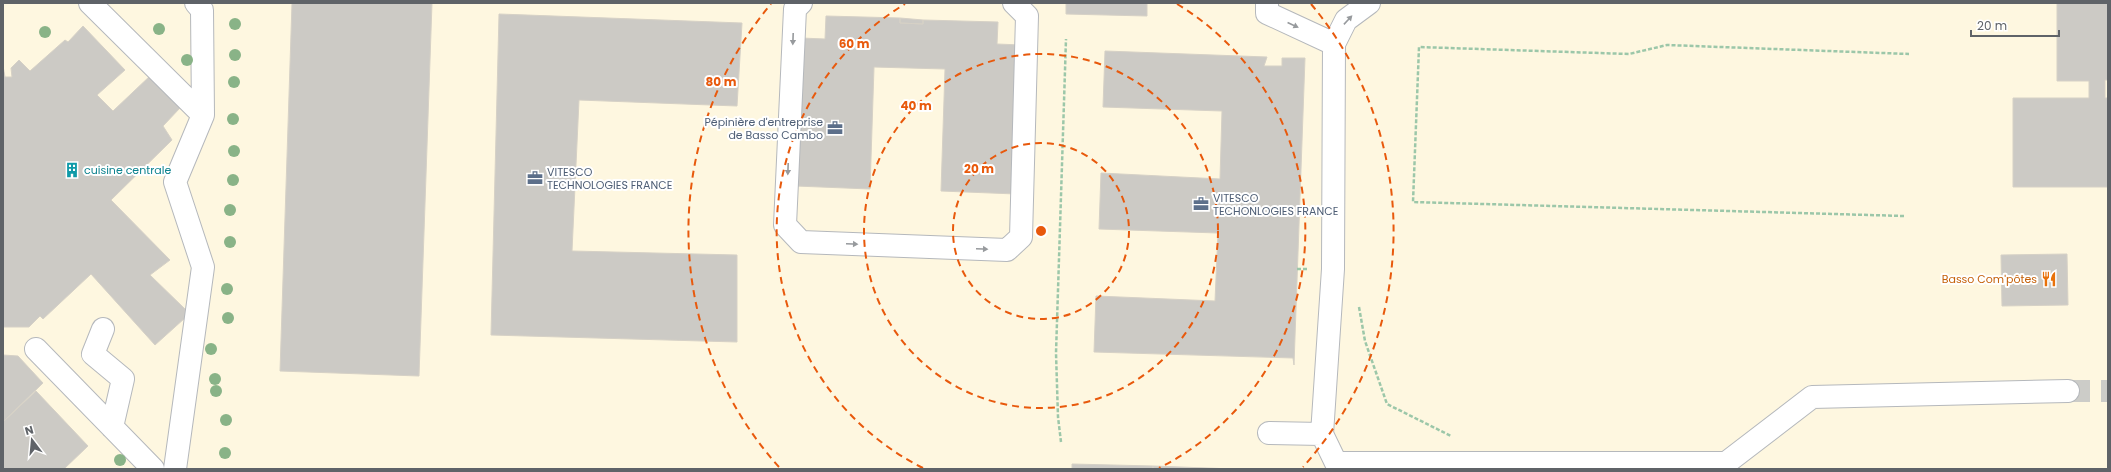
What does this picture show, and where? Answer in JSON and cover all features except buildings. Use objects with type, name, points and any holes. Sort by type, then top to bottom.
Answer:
[{"type":"lane","points":[[90,3],[204,115]]},
{"type":"lane","points":[[175,469],[204,267],[175,182],[204,115],[202,10],[196,3]]},
{"type":"lane","points":[[801,3],[795,9],[785,225],[801,242],[1007,250],[1021,237],[1027,16],[1014,3]]},
{"type":"lane","points":[[1267,3],[1267,13],[1334,44]]},
{"type":"lane","points":[[1373,7],[1346,20],[1334,44],[1333,269],[1322,434],[1336,463],[1402,466],[1454,464],[1726,463],[1812,397],[2068,391]]},
{"type":"lane","points":[[103,329],[93,354],[123,379],[112,427]]},
{"type":"lane","points":[[36,349],[153,469]]},
{"type":"lane","points":[[1269,433],[1322,434]]},
{"type":"path","points":[[1061,442],[1058,417],[1056,353],[1066,39]]},
{"type":"path","points":[[1904,216],[1413,202],[1419,47],[1629,54],[1667,46],[1909,54]]},
{"type":"path","points":[[1298,269],[1333,269]]},
{"type":"path","points":[[1358,305],[1365,341],[1386,404],[1464,442],[1454,464]]},
{"type":"shaded area","points":[[3,3],[2108,3],[2108,469],[3,469]]},
{"type":"tunnel","points":[[2068,391],[2108,391]]},
{"type":"place","name":"Pépinière d'entreprise de Basso Cambo","points":[[835,128]]},
{"type":"place","name":"cuisine centrale","points":[[72,170]]},
{"type":"place","name":"VITESCO TECHNOLOGIES FRANCE","points":[[535,178]]},
{"type":"place","name":"VITESCO TECHONLOGIES FRANCE","points":[[1201,204]]},
{"type":"place","name":"Basso Com'pôtes","points":[[2049,279]]}]
